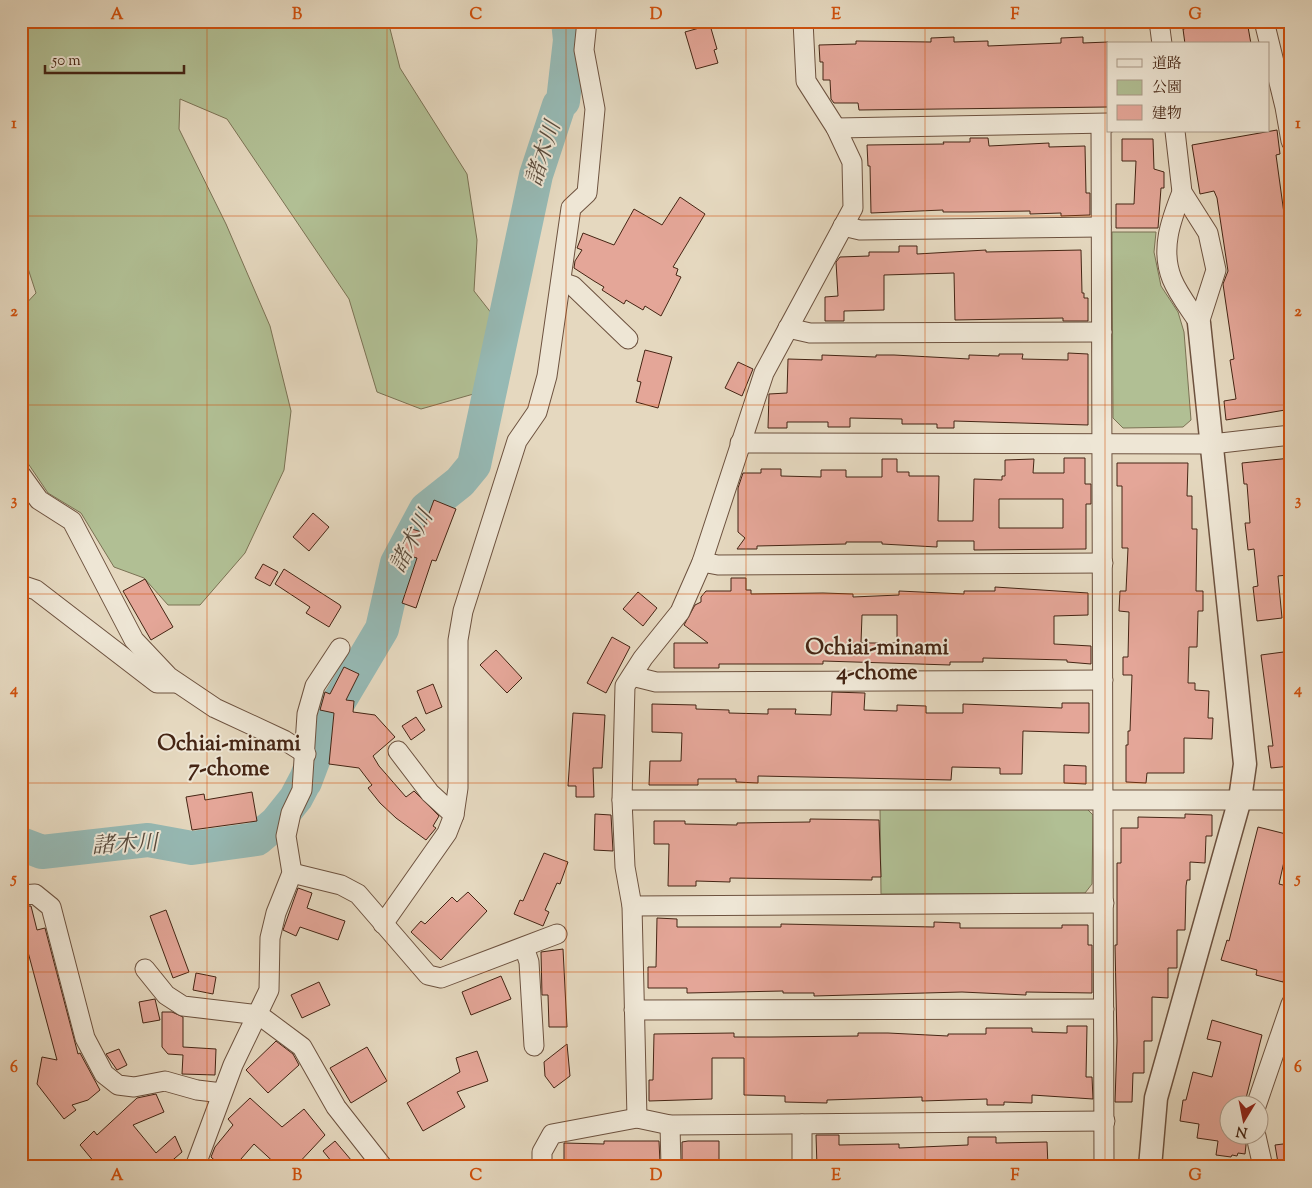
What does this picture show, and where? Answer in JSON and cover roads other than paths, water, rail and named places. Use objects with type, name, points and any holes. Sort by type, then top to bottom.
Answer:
[{"type":"street","points":[[383,924],[447,833],[454,815],[458,788],[458,640],[463,611],[517,441],[537,412],[547,376],[571,208],[587,193],[595,108],[584,50],[587,21]]},
{"type":"street","points":[[637,1118],[632,906],[625,867],[622,800],[624,686],[680,612],[702,562],[764,373],[853,208],[852,162],[836,128],[806,81],[803,21]]},
{"type":"street","points":[[1159,21],[1162,42]]},
{"type":"street","points":[[1264,21],[1268,42]]},
{"type":"street","points":[[1270,50],[1291,141]]},
{"type":"street","points":[[836,128],[1104,124],[1101,227],[1104,1167]]},
{"type":"street","points":[[1175,132],[1182,192],[1168,231],[1167,255],[1172,279],[1199,322]]},
{"type":"street","points":[[1150,1167],[1156,1098],[1240,799],[1245,764],[1199,322],[1216,270],[1208,232],[1182,192]]},
{"type":"street","points":[[843,226],[860,230],[1101,227]]},
{"type":"street","points":[[560,282],[573,286],[628,338]]},
{"type":"street","points":[[788,328],[810,333],[1102,332]]},
{"type":"street","points":[[740,443],[1212,444],[1291,435]]},
{"type":"street","points":[[21,476],[39,500],[72,520],[134,640],[177,682],[215,708],[284,740],[306,754]]},
{"type":"street","points":[[702,562],[718,565],[1103,563]]},
{"type":"street","points":[[21,585],[36,590],[157,683],[177,682]]},
{"type":"street","points":[[195,1167],[233,1065],[259,1015],[269,990],[270,938],[276,913],[292,873],[286,836],[291,813],[302,790],[306,754],[307,714],[316,686],[340,648]]},
{"type":"street","points":[[632,676],[656,682],[1103,680]]},
{"type":"street","points":[[398,750],[430,793],[454,815]]},
{"type":"street","points":[[622,800],[1291,800]]},
{"type":"street","points":[[292,873],[340,884],[358,894],[423,971],[428,975],[441,978],[557,934]]},
{"type":"street","points":[[21,895],[35,894],[51,907],[85,1038],[104,1074],[118,1085],[134,1087],[165,1082],[197,1090],[222,1093]]},
{"type":"street","points":[[632,906],[1104,904]]},
{"type":"street","points":[[524,947],[529,962],[534,1046]]},
{"type":"street","points":[[145,969],[166,995],[183,1006],[259,1015],[302,1047],[336,1107],[383,1167]]},
{"type":"street","points":[[634,1010],[1104,1009]]},
{"type":"street","points":[[1260,1096],[1289,1014]]},
{"type":"street","points":[[542,1167],[542,1152],[552,1134],[637,1118],[670,1125],[1105,1121]]},
{"type":"street","points":[[802,1124],[802,1167]]},
{"type":"street","points":[[670,1125],[671,1167]]},
{"type":"street","points":[[1258,1146],[1263,1167]]},
{"type":"waterway","name":"諸木川","points":[[21,844],[42,852],[148,840],[192,848],[257,839],[276,823],[296,798],[306,779],[305,782],[329,718],[382,629],[397,563],[426,509],[460,482],[474,465],[536,175],[559,105],[563,101],[570,40],[568,21]]},
{"type":"district","name":"Ochiai-minami 4-chome","points":[[877,662]]},
{"type":"district","name":"Ochiai-minami 7-chome","points":[[229,758]]}]
